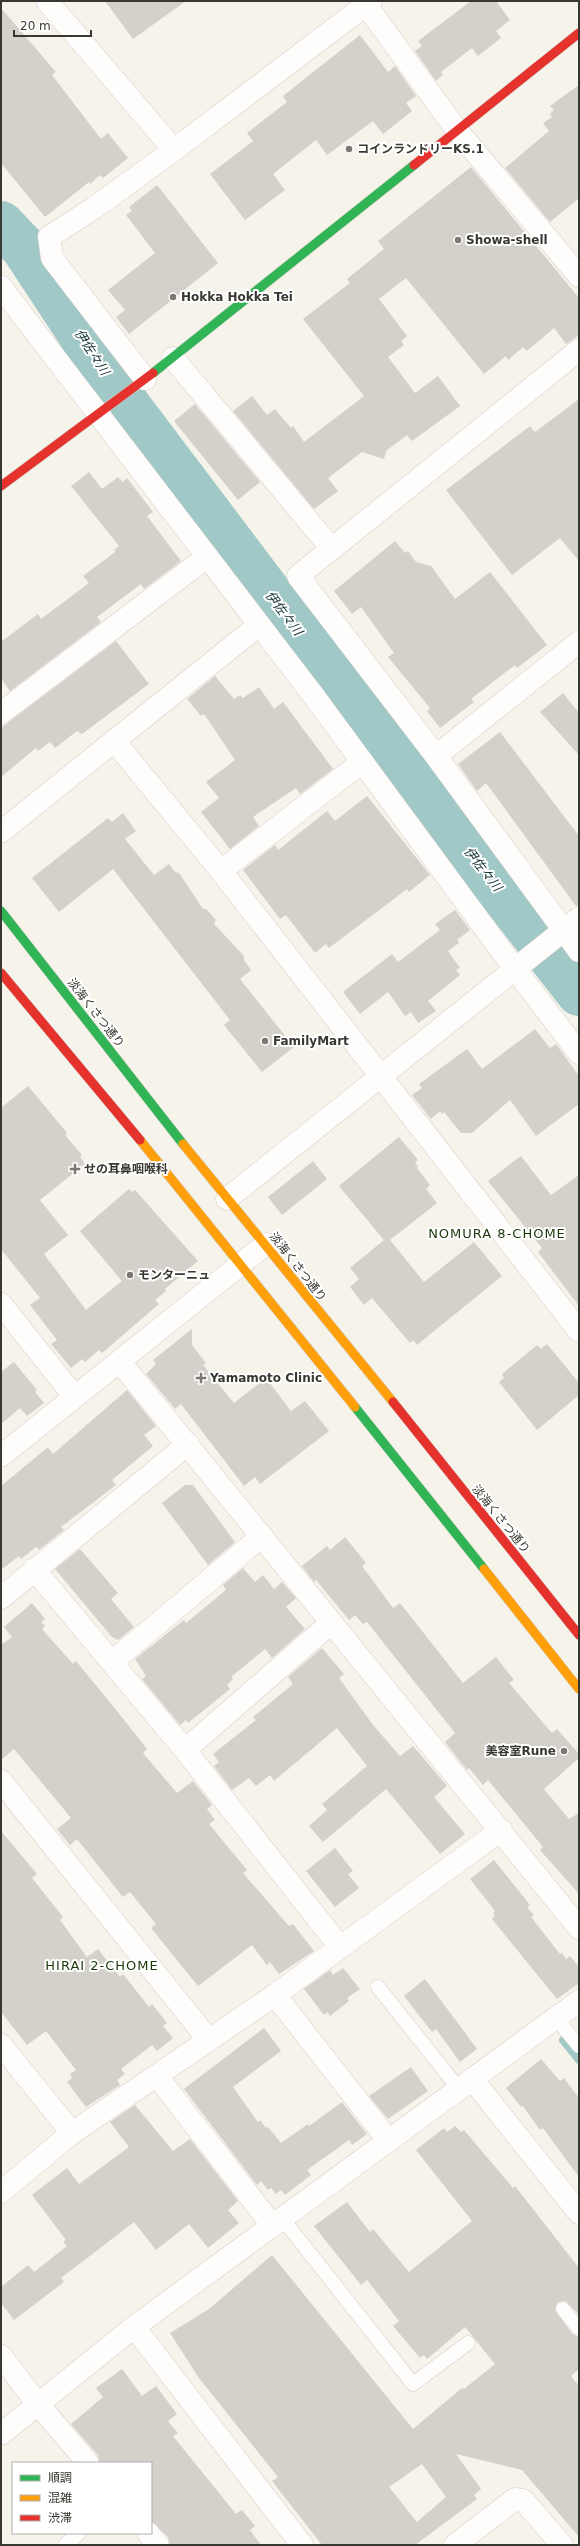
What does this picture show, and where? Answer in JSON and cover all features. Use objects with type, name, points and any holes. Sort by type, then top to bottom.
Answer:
[{"type":"street","points":[[47,1],[174,150]]},
{"type":"street","points":[[145,379],[52,258],[49,237],[94,208],[174,150],[369,3],[456,129],[579,276]]},
{"type":"street","points":[[1,486],[173,358],[456,129],[579,33]]},
{"type":"street","points":[[1,287],[259,624],[579,1053]]},
{"type":"street","points":[[579,350],[298,576],[436,756],[571,924],[579,951]]},
{"type":"street","points":[[173,358],[331,548]]},
{"type":"street","points":[[1,713],[208,557]]},
{"type":"street","points":[[1,832],[259,624]]},
{"type":"street","points":[[436,756],[579,642]]},
{"type":"street","points":[[114,740],[221,871],[579,1331]]},
{"type":"street","points":[[221,871],[362,762]]},
{"type":"street","name":"淡海くさつ通り","points":[[1,911],[227,1199],[266,1244],[579,1635]]},
{"type":"street","points":[[227,1199],[571,924]]},
{"type":"street","points":[[1,973],[241,1264],[579,1689]]},
{"type":"street","points":[[1,1456],[74,1396],[120,1362],[266,1244]]},
{"type":"street","points":[[1,1304],[74,1396]]},
{"type":"street","points":[[120,1362],[579,1928]]},
{"type":"street","points":[[1,1598],[34,1569],[188,1444]]},
{"type":"street","points":[[112,1662],[262,1536]]},
{"type":"street","points":[[34,1569],[185,1750],[340,1947]]},
{"type":"street","points":[[185,1750],[331,1623]]},
{"type":"street","points":[[1,1781],[208,2039]]},
{"type":"street","points":[[1,2192],[72,2132],[275,1995],[501,1830]]},
{"type":"street","points":[[275,1995],[389,2141]]},
{"type":"street","points":[[1,2434],[134,2327],[579,2001]]},
{"type":"street","points":[[1,2045],[72,2132]]},
{"type":"street","points":[[157,2076],[277,2222]]},
{"type":"street","points":[[465,2084],[579,2213]]},
{"type":"street","points":[[134,2327],[302,2545]]},
{"type":"street","points":[[1,2356],[38,2404],[87,2462]]},
{"type":"street","points":[[455,2545],[515,2499],[523,2500],[562,2545]]},
{"type":"street","points":[[149,2534],[158,2545]]},
{"type":"lane","points":[[378,1987],[465,2084]]},
{"type":"lane","points":[[556,2018],[579,2046]]},
{"type":"lane","points":[[277,2222],[413,2384],[468,2343]]},
{"type":"lane","points":[[563,2309],[579,2329]]},
{"type":"lane","points":[[65,2545],[78,2534]]},
{"type":"building","points":[[105,1],[186,1],[133,39]]},
{"type":"building","points":[[471,1],[496,1],[510,20],[496,31],[501,38],[478,56],[472,48],[441,72],[443,75],[436,81],[415,51],[422,46],[418,41]]},
{"type":"building","points":[[1,8],[56,72],[52,75],[101,139],[108,133],[128,158],[103,178],[100,175],[90,184],[89,182],[45,217],[1,163]]},
{"type":"building","points":[[360,35],[388,72],[395,66],[416,96],[406,103],[412,111],[383,134],[373,121],[327,155],[316,140],[273,174],[285,190],[245,220],[210,174],[253,141],[247,133],[287,102],[283,96]]},
{"type":"building","points":[[579,85],[579,198],[550,222],[505,168],[549,131],[543,123],[552,117],[550,114],[554,110],[550,106]]},
{"type":"building","points":[[471,167],[579,298],[579,335],[566,344],[554,328],[527,351],[523,347],[508,360],[506,356],[484,374],[406,278],[379,299],[407,336],[401,341],[404,345],[388,357],[415,393],[438,376],[460,406],[412,441],[407,435],[386,451],[384,459],[362,452],[328,478],[338,491],[314,509],[233,411],[252,396],[267,415],[275,409],[291,428],[293,426],[304,442],[364,396],[303,319],[350,283],[347,279],[384,249],[378,241]]},
{"type":"building","points":[[157,185],[218,263],[129,334],[116,317],[125,310],[108,290],[155,253],[126,215],[132,211],[129,207]]},
{"type":"building","points":[[579,399],[579,561],[560,538],[512,575],[446,490],[530,426],[535,432]]},
{"type":"building","points":[[195,404],[260,482],[238,500],[174,421]]},
{"type":"building","points":[[89,472],[102,489],[118,477],[123,482],[127,478],[153,512],[147,516],[181,561],[144,589],[141,584],[97,617],[101,622],[10,691],[1,678],[1,642],[38,614],[41,619],[89,583],[83,576],[115,552],[114,550],[119,546],[71,486]]},
{"type":"building","points":[[395,541],[405,553],[408,551],[416,562],[431,566],[455,599],[490,572],[547,645],[517,668],[515,665],[471,699],[474,702],[440,728],[427,711],[430,708],[388,657],[394,653],[361,607],[352,614],[334,591]]},
{"type":"building","points":[[116,641],[149,684],[82,734],[77,731],[55,748],[50,742],[38,751],[36,748],[1,777],[1,728]]},
{"type":"building","points":[[215,676],[234,699],[240,695],[243,698],[259,687],[274,709],[283,702],[333,769],[300,794],[296,788],[253,817],[259,826],[230,849],[201,812],[219,798],[206,782],[235,760],[204,714],[201,716],[187,699]]},
{"type":"building","points":[[563,693],[579,713],[579,755],[540,712]]},
{"type":"building","points":[[500,732],[579,836],[579,906],[576,906],[486,783],[477,791],[458,764]]},
{"type":"building","points":[[367,796],[430,875],[409,892],[407,889],[329,948],[326,944],[315,953],[286,915],[280,919],[243,870],[275,845],[278,850],[327,811],[335,821]]},
{"type":"building","points":[[123,813],[136,831],[125,839],[154,875],[169,864],[175,872],[179,873],[203,909],[206,909],[216,920],[214,924],[244,956],[244,960],[251,970],[240,979],[294,1047],[262,1072],[224,1025],[230,1020],[113,869],[59,912],[32,878],[108,818],[112,822]]},
{"type":"building","points":[[455,910],[470,930],[457,940],[459,943],[448,951],[460,968],[456,970],[460,975],[428,1001],[436,1011],[418,1023],[411,1012],[405,1016],[388,992],[360,1014],[343,992],[392,954],[398,962],[440,930],[435,924]]},
{"type":"building","points":[[535,1029],[550,1048],[556,1044],[579,1076],[579,1104],[536,1136],[510,1100],[472,1133],[461,1133],[444,1112],[442,1114],[440,1111],[431,1119],[412,1095],[422,1088],[419,1084],[467,1049],[482,1069]]},
{"type":"building","points":[[28,1086],[67,1133],[65,1135],[82,1155],[80,1157],[85,1164],[40,1200],[68,1235],[44,1254],[86,1310],[122,1281],[80,1231],[129,1189],[132,1192],[135,1190],[198,1261],[165,1289],[166,1291],[155,1300],[159,1304],[102,1353],[99,1350],[85,1362],[82,1359],[71,1368],[51,1344],[57,1340],[30,1305],[40,1298],[1,1249],[1,1108]]},
{"type":"building","points":[[399,1137],[418,1160],[415,1162],[418,1167],[417,1168],[430,1185],[426,1189],[437,1203],[390,1240],[424,1282],[474,1242],[502,1276],[417,1345],[413,1340],[410,1343],[372,1298],[364,1305],[350,1287],[359,1279],[350,1268],[384,1240],[339,1186]]},
{"type":"building","points":[[521,1156],[551,1195],[579,1175],[579,1306],[538,1252],[542,1248],[488,1181]]},
{"type":"building","points":[[313,1161],[327,1179],[282,1215],[268,1197]]},
{"type":"building","points":[[192,1329],[192,1345],[206,1363],[203,1365],[234,1403],[266,1378],[291,1411],[305,1401],[329,1431],[260,1484],[255,1477],[244,1486],[181,1404],[175,1409],[146,1374],[156,1364],[153,1360]]},
{"type":"building","points":[[547,1344],[579,1383],[579,1395],[537,1430],[499,1382],[504,1378],[502,1374],[537,1345],[541,1349]]},
{"type":"building","points":[[14,1362],[37,1390],[35,1392],[44,1403],[27,1416],[20,1408],[1,1424],[1,1372]]},
{"type":"building","points":[[127,1390],[156,1426],[144,1435],[153,1446],[112,1480],[116,1485],[61,1527],[64,1530],[39,1550],[36,1547],[21,1559],[19,1556],[1,1570],[1,1486],[48,1447],[53,1454]]},
{"type":"building","points":[[185,1485],[193,1485],[235,1542],[208,1565],[162,1503]]},
{"type":"building","points":[[345,1537],[366,1563],[362,1566],[393,1608],[400,1603],[463,1683],[496,1657],[514,1680],[509,1683],[552,1733],[557,1729],[579,1754],[579,1758],[544,1789],[569,1819],[579,1813],[579,1894],[540,1850],[543,1847],[488,1780],[483,1785],[469,1768],[467,1770],[445,1742],[455,1733],[367,1622],[363,1624],[355,1615],[349,1620],[316,1580],[314,1582],[302,1566],[327,1546],[330,1550]]},
{"type":"building","points":[[80,1549],[118,1593],[111,1599],[134,1627],[118,1640],[112,1637],[55,1569]]},
{"type":"building","points":[[243,1568],[255,1582],[263,1575],[274,1589],[282,1582],[296,1598],[286,1607],[305,1629],[272,1658],[265,1649],[231,1677],[233,1679],[227,1685],[230,1689],[188,1723],[186,1720],[180,1725],[142,1679],[146,1676],[135,1659],[184,1620],[186,1623],[226,1590],[223,1585]]},
{"type":"building","points":[[32,1603],[45,1619],[41,1622],[45,1626],[42,1629],[73,1664],[76,1661],[147,1749],[143,1753],[177,1793],[193,1781],[212,1805],[207,1809],[215,1820],[209,1824],[247,1870],[243,1873],[289,1926],[293,1924],[314,1951],[279,1974],[270,1962],[267,1965],[252,1945],[198,1986],[151,1928],[156,1924],[130,1892],[123,1897],[77,1839],[70,1845],[57,1829],[71,1818],[14,1749],[1,1760],[1,1645],[12,1637],[4,1627]]},
{"type":"building","points":[[322,1648],[344,1674],[339,1678],[373,1725],[400,1756],[413,1746],[447,1786],[434,1797],[465,1834],[440,1854],[386,1789],[323,1842],[309,1826],[327,1810],[322,1804],[367,1766],[337,1728],[274,1781],[270,1775],[256,1786],[249,1778],[232,1790],[214,1766],[219,1762],[213,1754],[256,1720],[253,1717],[293,1684],[288,1677]]},
{"type":"building","points":[[1,1831],[37,1874],[32,1878],[63,1917],[60,1920],[87,1957],[98,1949],[120,1977],[123,1974],[149,2007],[152,2004],[167,2023],[163,2026],[173,2038],[157,2051],[152,2045],[121,2069],[125,2074],[117,2080],[120,2085],[86,2107],[67,2082],[72,2078],[70,2074],[76,2070],[46,2031],[27,2045],[1,2012]]},
{"type":"building","points":[[335,1848],[353,1871],[348,1874],[359,1888],[335,1907],[306,1871]]},
{"type":"building","points":[[494,1860],[530,1905],[527,1907],[534,1915],[531,1917],[560,1954],[562,1953],[566,1959],[570,1956],[579,1967],[579,1983],[557,1999],[492,1919],[495,1916],[493,1913],[495,1911],[470,1879]]},
{"type":"building","points":[[343,1968],[360,1989],[347,1998],[349,2001],[330,2016],[327,2012],[324,2015],[304,1989],[330,1970],[333,1975]]},
{"type":"building","points":[[425,1979],[477,2049],[460,2062],[436,2029],[432,2032],[404,1996]]},
{"type":"building","points":[[264,2028],[281,2051],[233,2087],[258,2122],[260,2120],[266,2128],[268,2127],[281,2143],[308,2124],[309,2126],[342,2102],[367,2134],[352,2145],[349,2140],[307,2170],[311,2175],[285,2195],[281,2190],[276,2194],[271,2188],[268,2190],[261,2181],[257,2185],[184,2089]]},
{"type":"building","points":[[541,2059],[560,2081],[564,2078],[579,2098],[579,2177],[543,2128],[540,2130],[523,2106],[521,2107],[506,2088]]},
{"type":"building","points":[[411,2067],[428,2091],[388,2119],[369,2096]]},
{"type":"building","points":[[135,2105],[173,2151],[190,2139],[238,2201],[228,2210],[239,2223],[208,2248],[189,2224],[156,2250],[134,2222],[61,2278],[64,2282],[14,2320],[1,2303],[1,2287],[28,2265],[34,2272],[67,2246],[63,2242],[66,2240],[32,2195],[67,2168],[79,2184],[129,2147],[110,2122]]},
{"type":"building","points":[[455,2126],[461,2132],[464,2130],[513,2188],[515,2186],[579,2268],[579,2315],[566,2301],[558,2302],[555,2310],[572,2334],[579,2337],[579,2369],[571,2376],[579,2386],[579,2537],[522,2470],[456,2454],[481,2489],[474,2495],[477,2499],[415,2545],[322,2545],[272,2481],[278,2477],[199,2378],[170,2333],[209,2309],[272,2255],[413,2429],[462,2388],[464,2389],[495,2364],[465,2327],[427,2359],[424,2355],[420,2358],[393,2326],[399,2321],[367,2280],[361,2285],[314,2226],[347,2202],[370,2232],[373,2229],[409,2272],[472,2221],[416,2150],[444,2128],[447,2132]],"holes":[[[422,2464],[446,2497],[417,2522],[389,2487]]]},
{"type":"building","points":[[122,2369],[142,2396],[156,2386],[177,2414],[168,2421],[178,2433],[173,2436],[236,2514],[242,2510],[255,2526],[250,2530],[261,2545],[170,2545],[168,2537],[152,2522],[152,2462],[100,2462],[98,2455],[71,2424],[103,2397],[96,2388]]},
{"type":"waterway","name":"伊佐々川","points":[[1,224],[24,248],[128,406],[282,610],[579,993]]},
{"type":"waterway","points":[[563,2040],[579,2060]]},
{"type":"traffic: fast","points":[[153,373],[414,165]]},
{"type":"traffic: fast","points":[[1,911],[183,1144]]},
{"type":"traffic: fast","points":[[355,1407],[484,1569]]},
{"type":"traffic: slow","points":[[140,1140],[355,1407]]},
{"type":"traffic: slow","points":[[183,1144],[393,1402]]},
{"type":"traffic: slow","points":[[484,1569],[579,1689]]},
{"type":"traffic: jam","points":[[414,165],[579,33]]},
{"type":"traffic: jam","points":[[1,486],[153,373]]},
{"type":"traffic: jam","points":[[1,973],[140,1140]]},
{"type":"traffic: jam","points":[[393,1402],[579,1635]]},
{"type":"place","name":"コインランドリーKS.1","points":[[349,149]]},
{"type":"place","name":"Showa-shell","points":[[458,240]]},
{"type":"place","name":"Hokka Hokka Tei","points":[[173,297]]},
{"type":"place","name":"FamilyMart","points":[[265,1041]]},
{"type":"place","name":"せの耳鼻咽喉科","points":[[75,1169]]},
{"type":"place","name":"モンターニュ","points":[[130,1275]]},
{"type":"place","name":"Yamamoto Clinic","points":[[201,1378]]},
{"type":"place","name":"美容室Rune","points":[[564,1751]]},
{"type":"district","name":"NOMURA 8-CHOME","points":[[497,1233]]},
{"type":"district","name":"HIRAI 2-CHOME","points":[[102,1965]]}]
